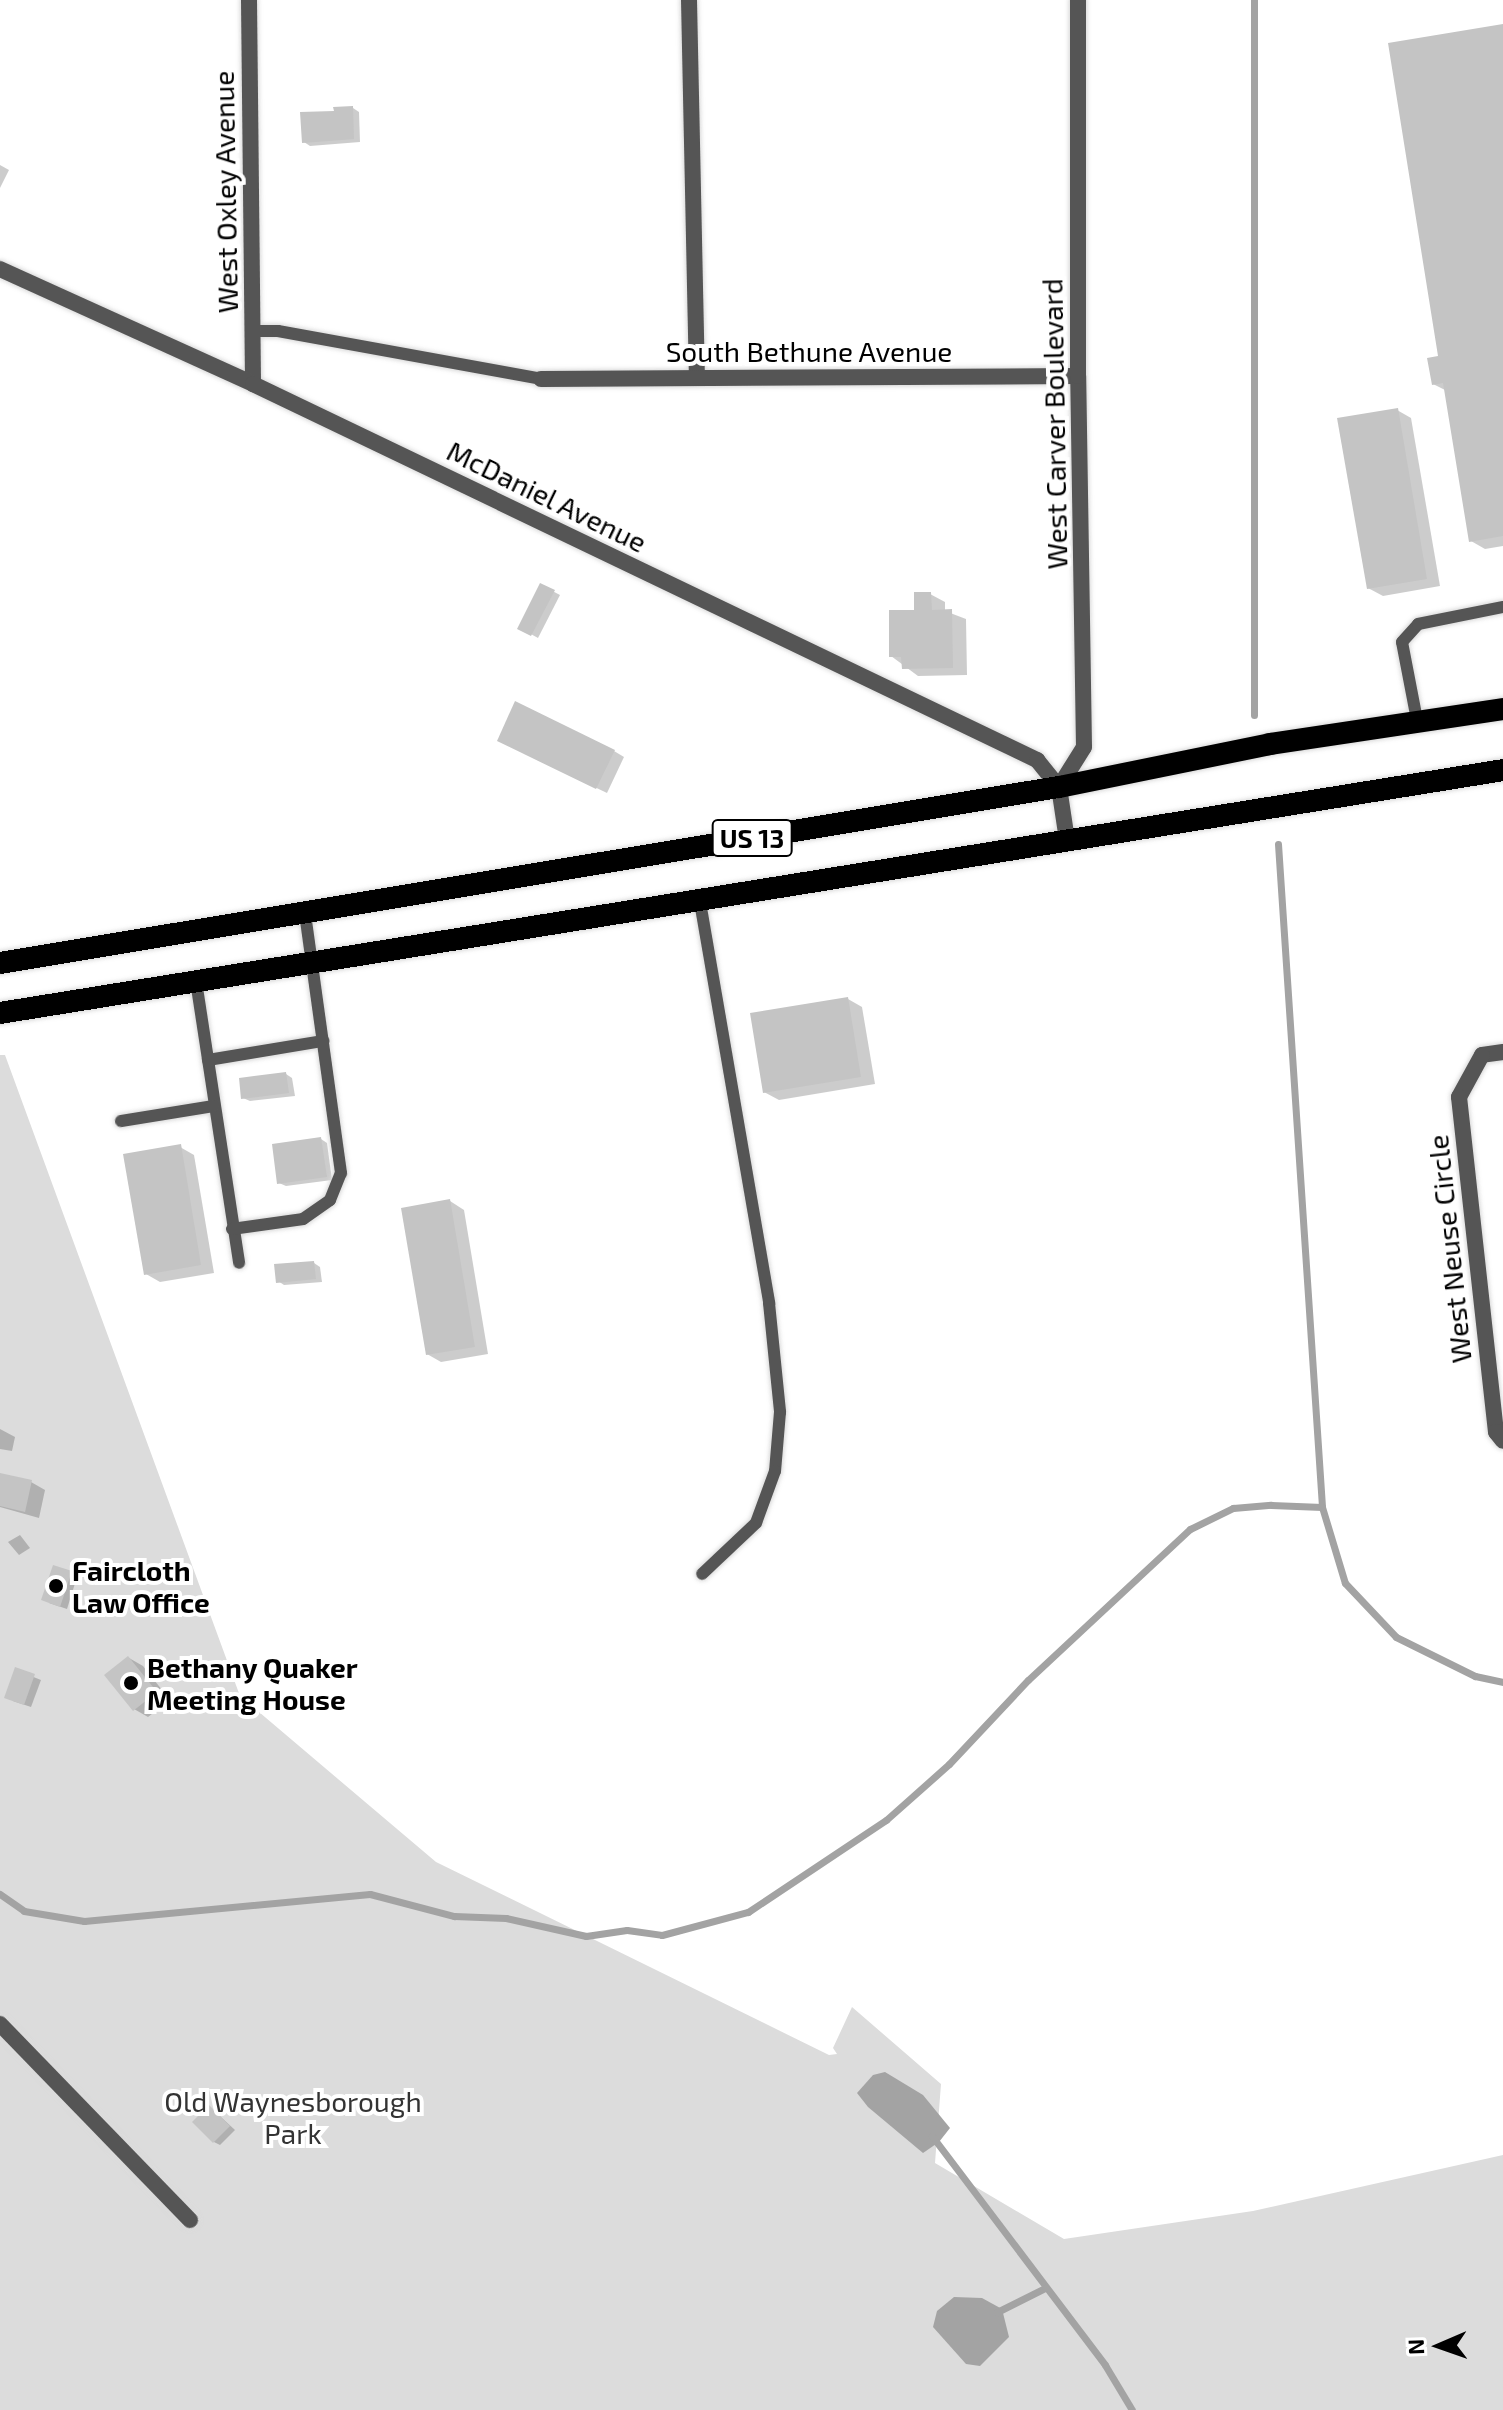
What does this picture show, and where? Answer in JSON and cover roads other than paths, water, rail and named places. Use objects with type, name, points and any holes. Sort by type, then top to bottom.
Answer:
[{"type":"highway","name":"US 13","points":[[0,963],[1059,787],[1270,744],[1503,709]]},
{"type":"highway","name":"US 13","points":[[0,1013],[313,965],[1503,770]]},
{"type":"street","name":"West Oxley Avenue","points":[[249,0],[253,384]]},
{"type":"street","points":[[689,0],[697,378]]},
{"type":"street","name":"West Carver Boulevard","points":[[1059,787],[1084,747],[1078,376],[1078,0]]},
{"type":"street","name":"McDaniel Avenue","points":[[0,269],[253,384],[1037,760],[1059,787]]},
{"type":"street","name":"South Bethune Avenue","points":[[541,379],[1078,376]]},
{"type":"street","points":[[1059,787],[1067,840]]},
{"type":"street","name":"West Neuse Circle","points":[[1503,1052],[1482,1055],[1459,1097],[1496,1432],[1503,1441]]},
{"type":"street","points":[[0,2024],[190,2220]]},
{"type":"lane","points":[[253,331],[278,331],[541,379]]},
{"type":"lane","points":[[1417,720],[1402,642],[1418,624],[1503,607]]},
{"type":"lane","points":[[700,902],[769,1303],[780,1412],[775,1471],[756,1523],[702,1574]]},
{"type":"lane","points":[[232,1229],[303,1219],[330,1200],[341,1173],[305,913]]},
{"type":"lane","points":[[196,981],[239,1263]]},
{"type":"lane","points":[[208,1060],[323,1041]]},
{"type":"lane","points":[[121,1121],[214,1106]]},
{"type":"waterway","points":[[1254,0],[1254,715]]},
{"type":"waterway","points":[[1278,844],[1322,1507],[1345,1583],[1396,1637],[1475,1676],[1503,1682]]},
{"type":"waterway","points":[[0,1894],[24,1911],[84,1921],[370,1894],[454,1916],[506,1918],[586,1936],[627,1930],[662,1935],[748,1912],[886,1820],[949,1764],[1028,1680],[1190,1529],[1233,1508],[1271,1505],[1322,1507]]},
{"type":"waterway","points":[[932,2136],[1105,2365],[1132,2410]]},
{"type":"waterway","points":[[997,2312],[1045,2288]]},
{"type":"place","name":"Faircloth Law Office","points":[[56,1586]]},
{"type":"place","name":"Bethany Quaker Meeting House","points":[[131,1683]]},
{"type":"park label","name":"Old Waynesborough Park","points":[[293,2117]]}]
